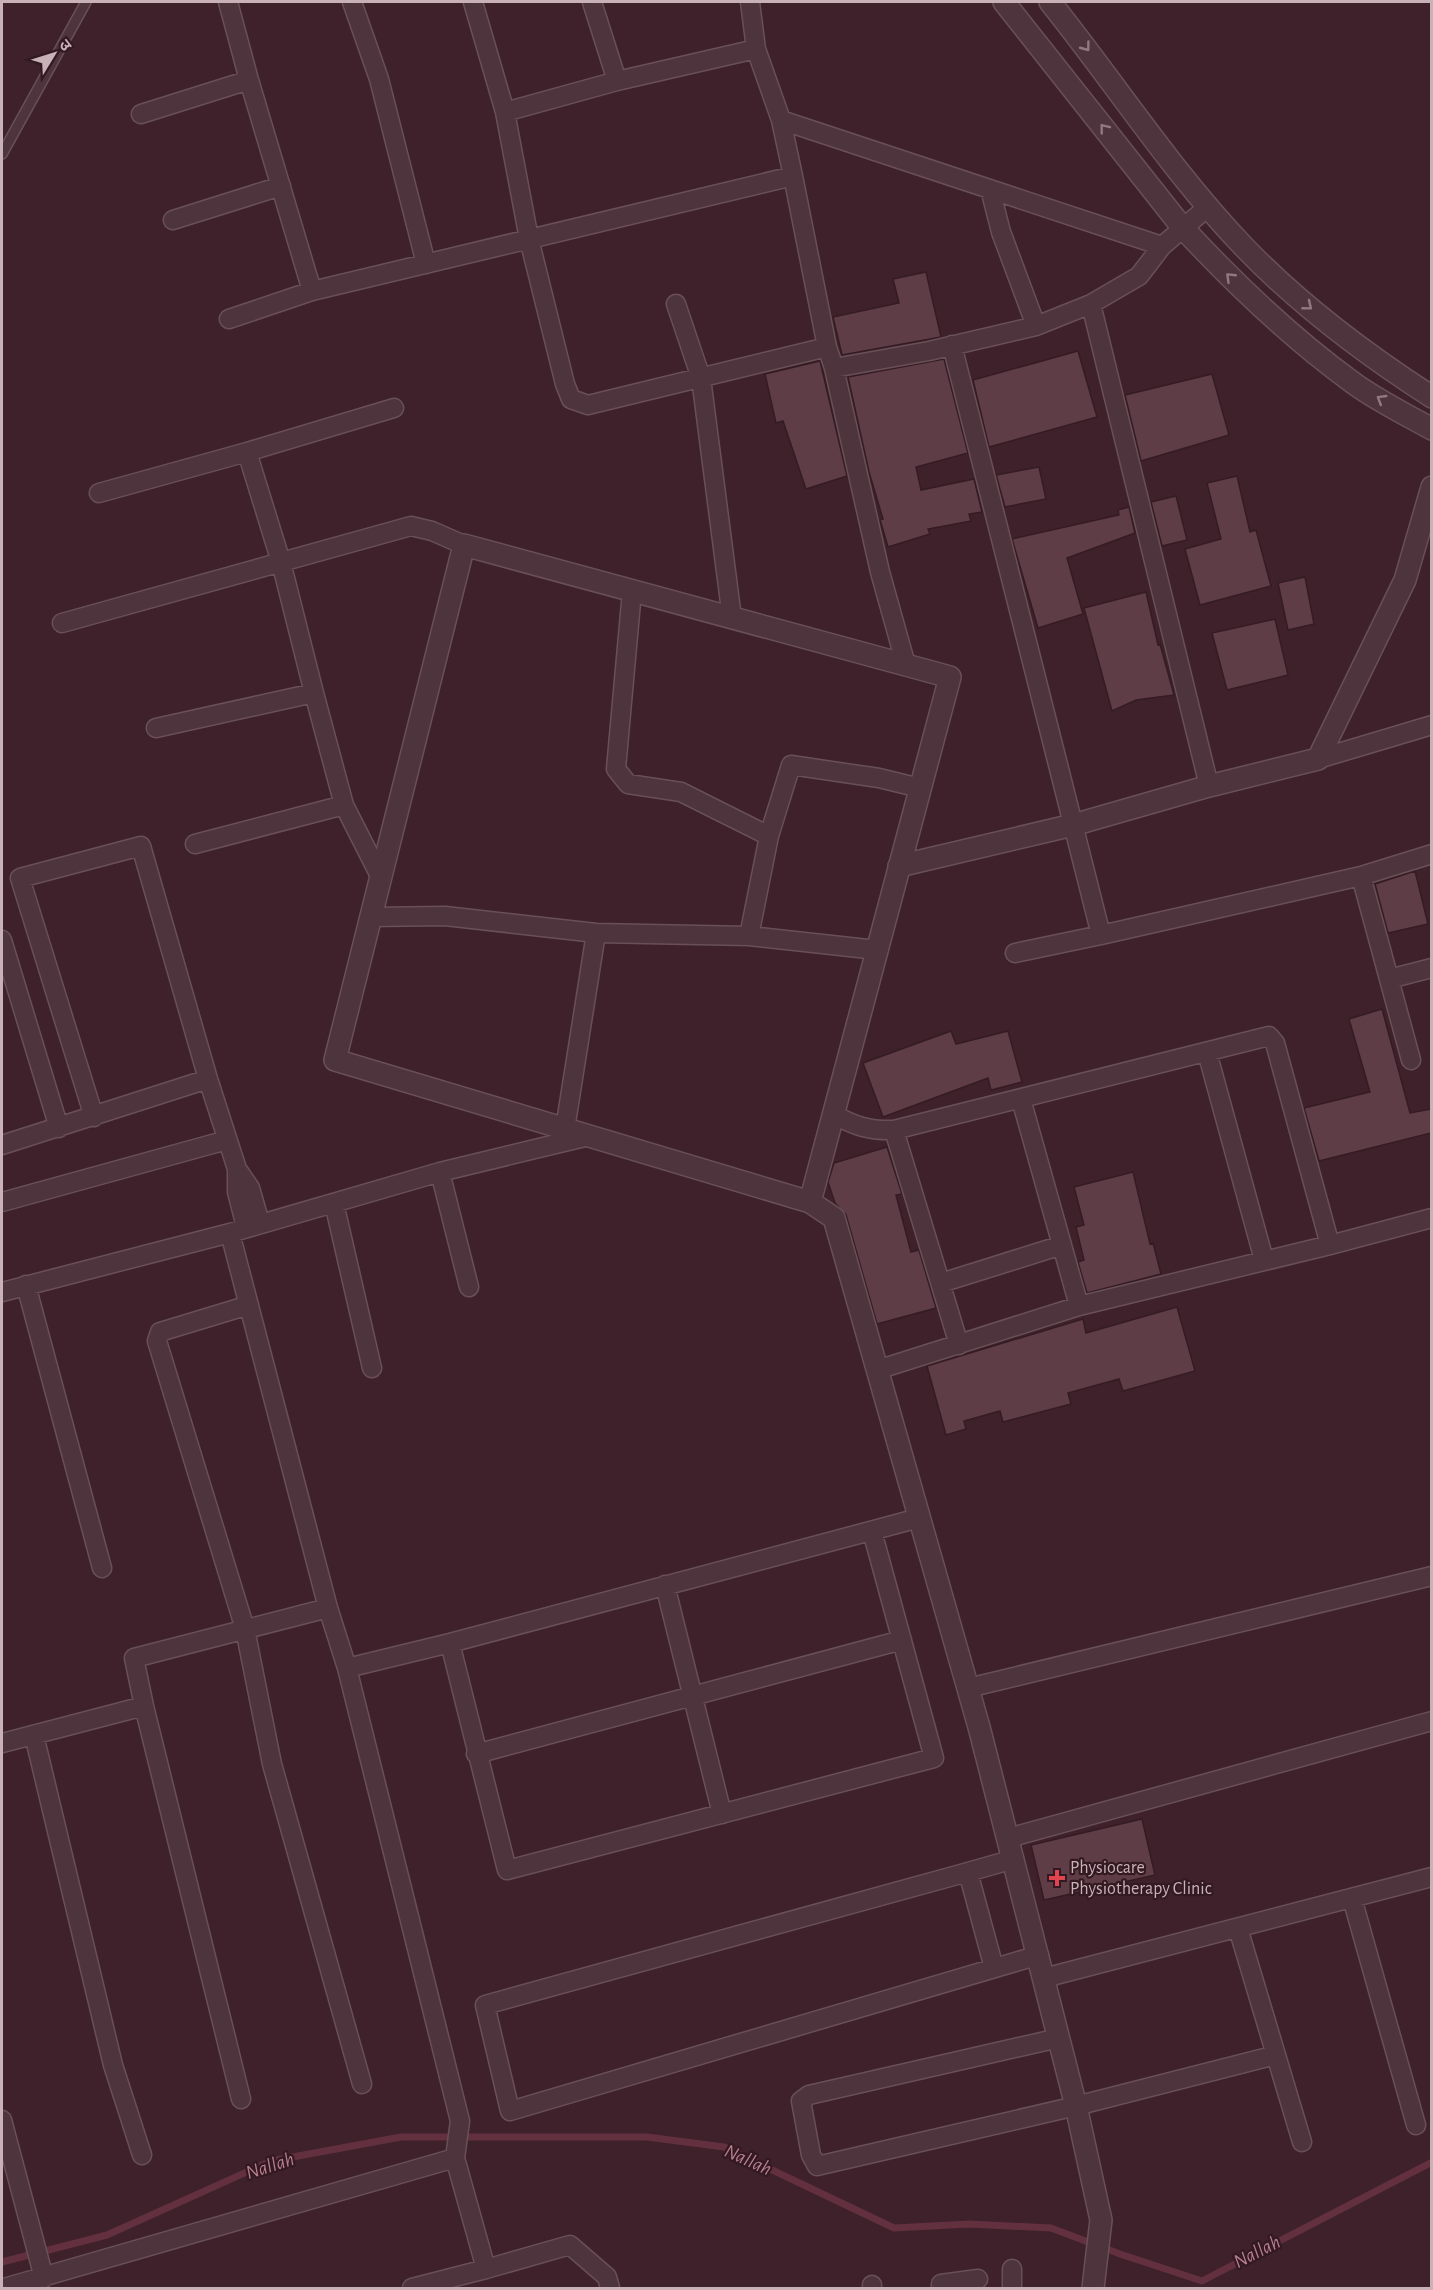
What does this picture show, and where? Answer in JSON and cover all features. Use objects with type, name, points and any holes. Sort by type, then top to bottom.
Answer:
[{"type":"street","points":[[228,2],[312,291]]},
{"type":"street","points":[[352,2],[379,79],[426,264]]},
{"type":"street","points":[[473,2],[505,112],[529,239],[564,384],[571,399],[588,405],[827,347]]},
{"type":"street","points":[[592,2],[617,81]]},
{"type":"street","points":[[750,2],[756,49],[781,120],[827,347],[834,368],[880,572],[906,665]]},
{"type":"street","points":[[1004,2],[1182,227],[1274,319],[1353,383],[1431,429]]},
{"type":"street","points":[[1050,2],[1147,130],[1243,246],[1282,284],[1345,335],[1430,391]]},
{"type":"street","points":[[505,112],[617,81],[756,49]]},
{"type":"street","points":[[141,114],[249,80]]},
{"type":"street","points":[[781,120],[1162,246]]},
{"type":"street","points":[[229,319],[312,291],[793,176]]},
{"type":"street","points":[[172,220],[280,186]]},
{"type":"street","points":[[990,189],[1001,232],[1036,326]]},
{"type":"street","points":[[834,368],[1036,326],[1091,304],[1138,276],[1162,246],[1209,206]]},
{"type":"street","points":[[676,304],[701,378],[732,618]]},
{"type":"street","points":[[1091,304],[1209,786]]},
{"type":"street","points":[[952,345],[1101,935]]},
{"type":"street","points":[[99,493],[394,408]]},
{"type":"street","points":[[247,452],[281,562],[344,805],[381,878]]},
{"type":"street","points":[[1318,759],[1405,580],[1431,487]]},
{"type":"street","points":[[62,623],[411,526],[432,531],[464,545],[950,678],[810,1202]]},
{"type":"street","points":[[464,545],[335,1060],[810,1202],[834,1218],[968,1688],[1039,1955],[1076,2106],[1101,2220],[1093,2289]]},
{"type":"street","points":[[632,591],[616,769],[628,784],[681,792],[769,836]]},
{"type":"street","points":[[156,728],[314,693]]},
{"type":"street","points":[[899,866],[1073,825],[1209,786],[1318,759],[1431,724]]},
{"type":"street","points":[[749,936],[769,836],[791,765],[879,778],[920,788]]},
{"type":"street","points":[[195,844],[344,805]]},
{"type":"street","points":[[94,1117],[10,880],[141,846],[208,1079],[237,1169],[237,1192],[245,1227],[249,1305],[328,1608],[347,1668],[460,2121],[455,2158],[486,2269]]},
{"type":"street","points":[[1015,953],[1361,876],[1431,854]]},
{"type":"street","points":[[1361,876],[1411,1060]]},
{"type":"street","points":[[371,917],[445,916],[596,933],[749,936],[877,950]]},
{"type":"street","points":[[565,1129],[596,933]]},
{"type":"street","points":[[2,940],[58,1128]]},
{"type":"street","points":[[1389,979],[1431,968]]},
{"type":"street","points":[[834,1114],[850,1124],[867,1130],[894,1130],[1269,1036],[1275,1043],[1330,1245]]},
{"type":"street","points":[[1207,1052],[1264,1260]]},
{"type":"street","points":[[2,1145],[208,1079]]},
{"type":"street","points":[[1021,1099],[1079,1306]]},
{"type":"street","points":[[894,1130],[959,1345]]},
{"type":"street","points":[[2,1292],[334,1203],[440,1172],[589,1136]]},
{"type":"street","points":[[2,1202],[227,1140]]},
{"type":"street","points":[[440,1172],[469,1287]]},
{"type":"street","points":[[334,1203],[372,1368]]},
{"type":"street","points":[[877,1370],[1079,1306],[1431,1218]]},
{"type":"street","points":[[941,1283],[1062,1245]]},
{"type":"street","points":[[26,1286],[102,1568]]},
{"type":"street","points":[[249,1305],[160,1332],[157,1341],[245,1629],[272,1764],[362,2084]]},
{"type":"street","points":[[347,1668],[450,1643],[920,1518]]},
{"type":"street","points":[[450,1643],[476,1754],[507,1870],[934,1758],[872,1531]]},
{"type":"street","points":[[968,1688],[1431,1576]]},
{"type":"street","points":[[665,1585],[722,1814]]},
{"type":"street","points":[[241,2099],[134,1658],[328,1608]]},
{"type":"street","points":[[476,1754],[902,1640]]},
{"type":"street","points":[[2,1743],[144,1706]]},
{"type":"street","points":[[1008,1838],[1431,1721]]},
{"type":"street","points":[[34,1735],[113,2065],[142,2155]]},
{"type":"street","points":[[1014,1859],[485,2005],[510,2111],[1039,1955]]},
{"type":"street","points":[[968,1872],[994,1968]]},
{"type":"street","points":[[1044,1978],[1431,1877]]},
{"type":"street","points":[[1352,1898],[1416,2125]]},
{"type":"street","points":[[1238,1928],[1302,2142]]},
{"type":"street","points":[[1059,2038],[809,2095],[801,2101],[811,2155],[817,2166],[1076,2106],[1276,2055]]},
{"type":"street","points":[[2,2120],[44,2278]]},
{"type":"street","points":[[4,2289],[455,2158]]},
{"type":"street","points":[[412,2289],[570,2245],[607,2277],[610,2289]]},
{"type":"street","points":[[1012,2269],[1012,2289]]},
{"type":"street","points":[[941,2289],[941,2284],[978,2279]]},
{"type":"lane","points":[[2,154],[86,2]]},
{"type":"building","points":[[926,272],[941,337],[842,355],[833,317],[899,303],[893,279]]},
{"type":"building","points":[[1078,351],[1097,417],[989,447],[973,380]]},
{"type":"building","points":[[944,359],[968,453],[916,467],[921,490],[974,479],[982,512],[969,514],[971,521],[928,529],[930,534],[888,547],[848,377]]},
{"type":"building","points":[[820,361],[847,476],[806,489],[783,421],[776,423],[765,374]]},
{"type":"building","points":[[1212,374],[1229,435],[1141,461],[1125,395]]},
{"type":"building","points":[[1039,467],[1046,499],[1005,507],[996,475]]},
{"type":"building","points":[[1237,476],[1250,532],[1256,530],[1271,586],[1200,605],[1185,549],[1221,539],[1207,483]]},
{"type":"building","points":[[1176,496],[1187,540],[1162,546],[1151,502]]},
{"type":"building","points":[[1129,507],[1135,533],[1067,558],[1083,614],[1038,628],[1012,539],[1119,515],[1118,510]]},
{"type":"building","points":[[1305,577],[1314,624],[1288,630],[1278,583]]},
{"type":"building","points":[[1146,592],[1158,645],[1160,644],[1174,695],[1136,700],[1112,711],[1084,608]]},
{"type":"building","points":[[1275,619],[1288,675],[1227,690],[1212,633]]},
{"type":"building","points":[[1415,871],[1428,924],[1388,933],[1375,884]]},
{"type":"building","points":[[1382,1009],[1410,1113],[1431,1109],[1431,1133],[1319,1161],[1304,1108],[1370,1092],[1349,1019]]},
{"type":"building","points":[[951,1031],[956,1044],[1008,1031],[1022,1082],[991,1090],[988,1078],[883,1117],[863,1063]]},
{"type":"building","points":[[887,1147],[902,1194],[896,1195],[911,1252],[919,1250],[936,1308],[877,1324],[846,1215],[835,1203],[828,1182],[834,1163]]},
{"type":"building","points":[[1133,1172],[1150,1244],[1153,1243],[1161,1274],[1087,1293],[1078,1262],[1084,1260],[1076,1227],[1084,1225],[1074,1187]]},
{"type":"building","points":[[1177,1307],[1195,1371],[1123,1391],[1119,1379],[1068,1393],[1071,1404],[1003,1422],[1000,1411],[964,1421],[966,1429],[946,1435],[927,1366],[1083,1319],[1086,1333]]},
{"type":"building","points":[[1142,1819],[1155,1875],[1044,1900],[1031,1845]]},
{"type":"waterway","name":"Nallah","points":[[2,2262],[107,2235],[271,2161],[401,2137],[647,2137],[724,2147],[894,2228],[969,2224],[1051,2228],[1202,2281],[1432,2162]]},
{"type":"place","name":"Physiocare Physiotherapy Clinic","points":[[1057,1878]]}]
